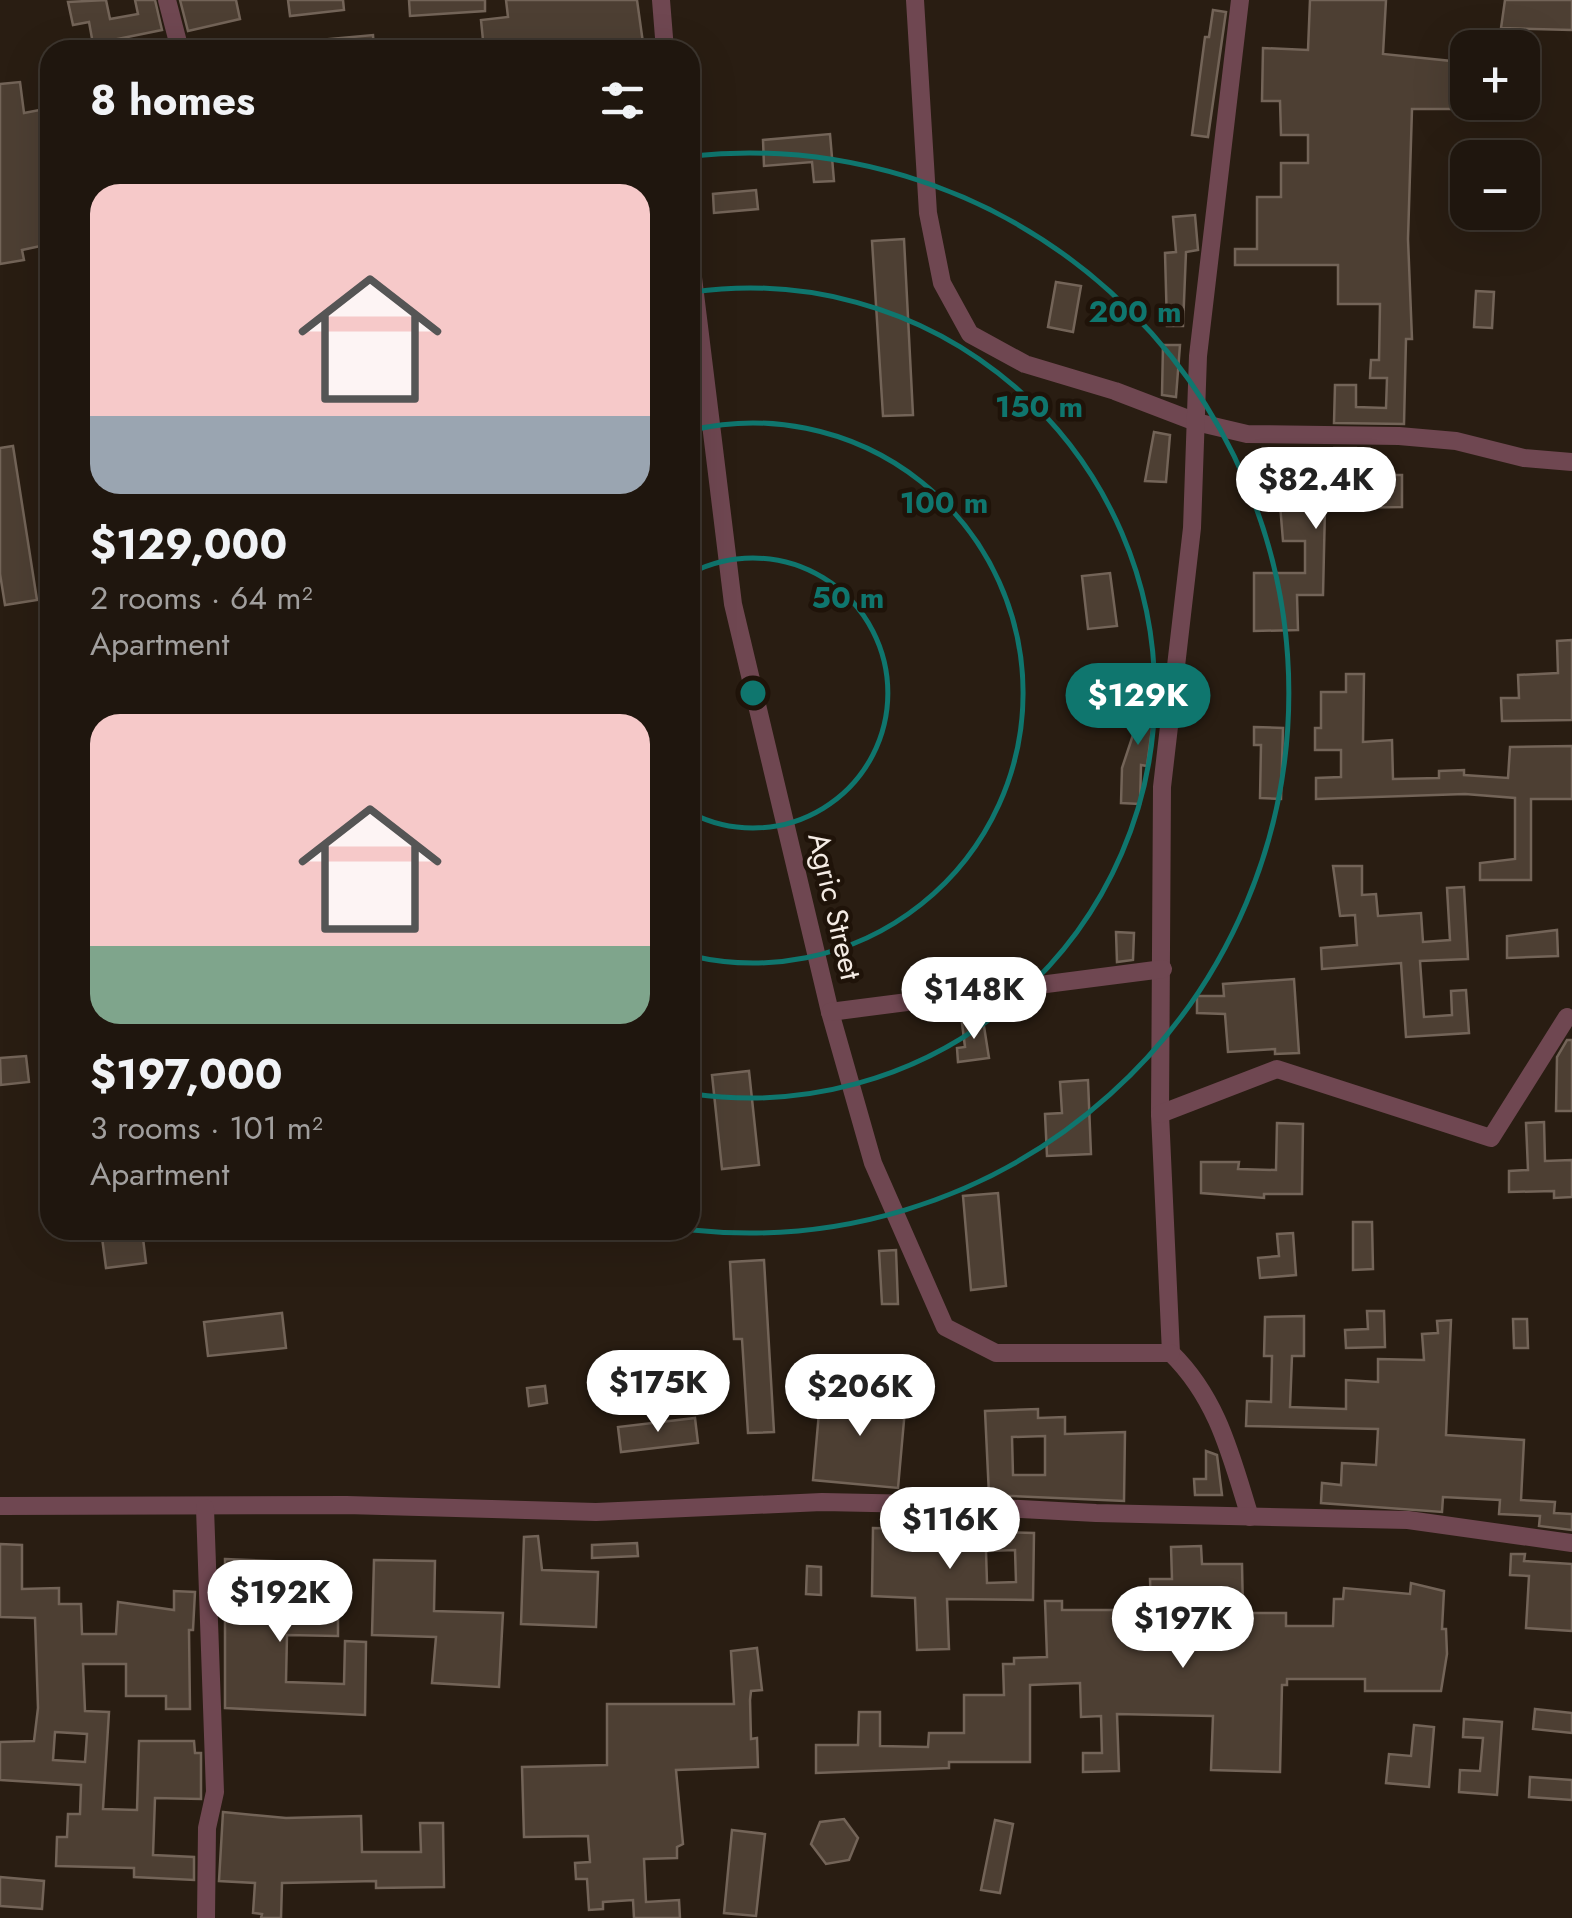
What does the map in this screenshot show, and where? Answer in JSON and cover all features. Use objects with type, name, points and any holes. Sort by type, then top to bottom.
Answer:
[{"type":"street","points":[[166,0],[177,40]]},
{"type":"street","points":[[661,0],[664,40]]},
{"type":"street","points":[[915,0],[928,212],[942,283],[970,334],[1025,364],[1115,391],[1196,422],[1247,434],[1456,441],[1524,458],[1572,462]]},
{"type":"street","points":[[1240,0],[1198,356],[1192,528],[1162,788],[1160,1114],[1171,1353],[1198,1380],[1219,1419],[1250,1518]]},
{"type":"street","name":"Agric Street","points":[[700,333],[734,604],[830,1012],[873,1163],[945,1327],[996,1353],[1171,1353]]},
{"type":"street","points":[[830,1012],[1162,969]]},
{"type":"street","points":[[1160,1114],[1277,1070],[1490,1138],[1567,1016]]},
{"type":"street","points":[[0,1506],[204,1508],[346,1504],[596,1512],[822,1502],[1408,1520],[1572,1543]]},
{"type":"street","points":[[204,1508],[215,1792],[207,1828],[206,1918]]},
{"type":"building","points":[[106,0],[110,19],[138,14],[135,0],[155,0],[162,30],[92,40],[89,22],[73,25],[68,2]]},
{"type":"building","points":[[180,0],[236,0],[240,19],[188,31]]},
{"type":"building","points":[[288,0],[343,0],[344,10],[290,16]]},
{"type":"building","points":[[409,0],[485,0],[485,11],[410,16]]},
{"type":"building","points":[[506,0],[637,0],[643,40],[483,40],[481,20],[508,17]]},
{"type":"building","points":[[1310,0],[1386,0],[1383,54],[1450,61],[1450,109],[1412,109],[1408,239],[1412,339],[1406,339],[1404,424],[1334,423],[1335,385],[1356,385],[1356,407],[1386,408],[1387,378],[1370,378],[1371,360],[1379,360],[1380,304],[1338,304],[1338,265],[1235,265],[1235,249],[1257,249],[1257,197],[1281,197],[1281,163],[1308,163],[1308,135],[1281,135],[1280,101],[1262,101],[1263,48],[1308,50]]},
{"type":"building","points":[[1505,0],[1572,0],[1572,30],[1501,28]]},
{"type":"building","points":[[1213,10],[1226,12],[1208,137],[1192,135],[1205,37],[1209,37]]},
{"type":"building","points":[[373,35],[373,40],[320,40]]},
{"type":"building","points":[[20,82],[24,113],[40,110],[40,246],[22,250],[24,260],[0,264],[0,84]]},
{"type":"building","points":[[830,134],[834,181],[814,182],[812,162],[764,166],[763,140]]},
{"type":"building","points":[[756,190],[758,209],[714,213],[713,194]]},
{"type":"building","points":[[1195,215],[1198,250],[1186,252],[1183,326],[1167,326],[1165,253],[1176,252],[1173,217]]},
{"type":"building","points":[[904,239],[913,415],[883,416],[872,241]]},
{"type":"building","points":[[1056,282],[1081,286],[1073,332],[1048,327]]},
{"type":"building","points":[[1476,291],[1494,292],[1492,328],[1474,327]]},
{"type":"building","points":[[1163,345],[1180,345],[1176,397],[1162,395]]},
{"type":"building","points":[[1154,432],[1170,435],[1166,482],[1145,481]]},
{"type":"building","points":[[13,446],[37,600],[5,605],[0,574],[0,448]]},
{"type":"building","points":[[1334,448],[1356,448],[1356,475],[1402,475],[1402,507],[1325,508],[1323,595],[1297,595],[1298,630],[1254,631],[1254,573],[1305,573],[1305,541],[1283,541],[1279,492],[1306,491],[1305,461],[1329,460]]},
{"type":"building","points":[[1110,573],[1117,626],[1088,629],[1082,576]]},
{"type":"building","points":[[1572,640],[1572,720],[1502,721],[1501,698],[1519,698],[1518,675],[1558,673],[1557,641]]},
{"type":"building","points":[[1346,674],[1364,674],[1363,742],[1392,740],[1393,779],[1439,778],[1439,771],[1464,770],[1464,775],[1508,778],[1510,747],[1572,746],[1572,799],[1531,799],[1531,880],[1480,880],[1480,863],[1515,859],[1515,798],[1465,794],[1316,799],[1316,778],[1341,777],[1341,750],[1315,750],[1315,728],[1321,728],[1321,692],[1346,692]]},
{"type":"building","points":[[1136,690],[1154,691],[1147,766],[1141,765],[1140,804],[1121,803],[1122,768],[1134,732]]},
{"type":"building","points":[[1254,727],[1283,728],[1281,799],[1260,798],[1261,745],[1254,745]]},
{"type":"building","points":[[1333,866],[1362,866],[1362,895],[1376,894],[1378,916],[1421,913],[1423,942],[1450,940],[1447,888],[1464,887],[1468,959],[1420,961],[1424,1017],[1452,1015],[1451,991],[1466,990],[1469,1033],[1406,1037],[1401,963],[1322,969],[1321,948],[1357,945],[1355,915],[1340,916]]},
{"type":"building","points":[[1557,930],[1558,956],[1507,958],[1507,936]]},
{"type":"building","points":[[1116,932],[1134,933],[1133,960],[1117,962]]},
{"type":"building","points":[[1294,979],[1299,1053],[1275,1054],[1275,1049],[1228,1052],[1225,1014],[1197,1013],[1197,996],[1224,996],[1223,984]]},
{"type":"building","points":[[983,1020],[989,1058],[958,1062],[957,1048],[965,1047],[962,1023]]},
{"type":"building","points":[[1567,1040],[1572,1040],[1572,1111],[1556,1111],[1557,1057]]},
{"type":"building","points":[[26,1056],[29,1082],[1,1085],[0,1058]]},
{"type":"building","points":[[749,1071],[759,1165],[722,1169],[712,1075]]},
{"type":"building","points":[[1088,1080],[1091,1154],[1047,1156],[1045,1114],[1062,1113],[1060,1082]]},
{"type":"building","points":[[1544,1122],[1545,1161],[1572,1160],[1572,1197],[1554,1198],[1554,1191],[1509,1192],[1509,1171],[1528,1170],[1526,1123]]},
{"type":"building","points":[[1277,1123],[1303,1124],[1302,1194],[1264,1194],[1264,1198],[1201,1193],[1201,1162],[1239,1162],[1238,1169],[1276,1170]]},
{"type":"building","points":[[998,1193],[1006,1286],[971,1290],[963,1196]]},
{"type":"building","points":[[1353,1222],[1372,1222],[1373,1269],[1353,1270]]},
{"type":"building","points":[[1293,1233],[1296,1275],[1260,1278],[1258,1258],[1279,1256],[1277,1234]]},
{"type":"building","points":[[102,1240],[143,1240],[146,1263],[106,1268]]},
{"type":"building","points":[[896,1250],[898,1304],[882,1304],[879,1251]]},
{"type":"building","points":[[764,1260],[774,1432],[748,1433],[742,1339],[734,1339],[730,1262]]},
{"type":"building","points":[[1367,1311],[1384,1311],[1385,1347],[1346,1348],[1345,1330],[1368,1329]]},
{"type":"building","points":[[282,1313],[286,1348],[208,1356],[204,1322]]},
{"type":"building","points":[[1304,1316],[1304,1356],[1292,1356],[1290,1407],[1346,1409],[1346,1380],[1378,1382],[1378,1359],[1424,1360],[1422,1334],[1438,1333],[1437,1321],[1451,1320],[1446,1435],[1524,1440],[1521,1500],[1555,1502],[1554,1513],[1572,1514],[1572,1530],[1539,1526],[1540,1516],[1499,1514],[1500,1500],[1443,1497],[1442,1512],[1321,1503],[1322,1483],[1341,1485],[1342,1463],[1376,1465],[1378,1429],[1246,1426],[1247,1401],[1271,1402],[1272,1356],[1264,1356],[1265,1317]]},
{"type":"building","points":[[1513,1319],[1527,1319],[1528,1348],[1514,1348]]},
{"type":"building","points":[[545,1386],[547,1403],[529,1406],[527,1388]]},
{"type":"building","points":[[821,1390],[906,1398],[898,1488],[813,1480]]},
{"type":"building","points":[[1038,1409],[1038,1418],[1065,1417],[1065,1434],[1125,1432],[1124,1501],[989,1495],[985,1411]],"holes":[[[1045,1436],[1045,1475],[1013,1475],[1012,1437]]]},
{"type":"building","points":[[695,1418],[698,1443],[621,1452],[618,1427]]},
{"type":"building","points":[[1206,1451],[1217,1455],[1222,1495],[1195,1495],[1194,1479],[1206,1479]]},
{"type":"building","points":[[873,1528],[1034,1533],[1033,1600],[947,1599],[949,1649],[917,1650],[915,1598],[872,1596]],"holes":[[[1015,1550],[1016,1582],[987,1583],[986,1551]]]},
{"type":"building","points":[[538,1536],[542,1570],[598,1572],[596,1627],[521,1624],[524,1537]]},
{"type":"building","points":[[637,1543],[638,1556],[592,1558],[592,1545]]},
{"type":"building","points":[[0,1544],[22,1545],[22,1589],[59,1588],[59,1604],[81,1604],[82,1634],[116,1634],[118,1602],[174,1610],[174,1591],[195,1592],[193,1630],[189,1630],[190,1709],[166,1709],[166,1696],[126,1696],[126,1664],[83,1664],[85,1711],[109,1712],[103,1809],[137,1810],[139,1741],[194,1741],[195,1753],[201,1753],[201,1799],[155,1798],[153,1855],[194,1857],[194,1880],[134,1877],[134,1868],[56,1866],[57,1837],[67,1837],[68,1814],[80,1814],[81,1785],[0,1780],[0,1742],[34,1741],[38,1708],[35,1618],[0,1617]],"holes":[[[55,1732],[87,1734],[85,1762],[53,1760]]]},
{"type":"building","points":[[1201,1546],[1202,1564],[1242,1564],[1243,1613],[1286,1613],[1286,1626],[1333,1626],[1334,1599],[1343,1599],[1344,1588],[1410,1594],[1411,1583],[1444,1591],[1442,1629],[1446,1629],[1447,1654],[1441,1691],[1365,1691],[1365,1679],[1287,1679],[1287,1685],[1282,1685],[1280,1772],[1211,1770],[1213,1716],[1117,1714],[1119,1771],[1083,1772],[1083,1753],[1102,1753],[1101,1716],[1081,1717],[1080,1683],[1030,1685],[1030,1762],[949,1762],[949,1768],[816,1773],[816,1745],[858,1745],[859,1712],[880,1712],[880,1746],[928,1747],[929,1733],[964,1733],[964,1695],[1004,1695],[1003,1664],[1014,1664],[1014,1658],[1047,1657],[1045,1601],[1062,1601],[1062,1610],[1151,1610],[1150,1579],[1172,1579],[1171,1547]]},
{"type":"building","points":[[1511,1554],[1525,1554],[1524,1561],[1572,1564],[1572,1631],[1526,1628],[1529,1576],[1510,1575]]},
{"type":"building","points":[[225,1559],[293,1562],[291,1610],[327,1610],[327,1617],[338,1617],[338,1636],[287,1635],[286,1682],[344,1684],[345,1641],[366,1642],[365,1715],[225,1708]]},
{"type":"building","points":[[374,1560],[435,1561],[434,1611],[503,1613],[499,1687],[432,1683],[436,1637],[372,1635]]},
{"type":"building","points":[[807,1566],[821,1567],[821,1595],[806,1594]]},
{"type":"building","points":[[757,1648],[762,1690],[751,1691],[750,1700],[751,1739],[757,1738],[758,1767],[676,1770],[683,1844],[677,1847],[677,1858],[644,1859],[646,1902],[679,1900],[680,1918],[634,1918],[633,1900],[603,1902],[603,1909],[589,1910],[587,1879],[576,1879],[575,1863],[590,1862],[588,1836],[524,1837],[522,1767],[607,1765],[607,1704],[734,1704],[731,1651]]},
{"type":"building","points":[[1535,1709],[1572,1713],[1572,1733],[1533,1729]]},
{"type":"building","points":[[1464,1719],[1502,1722],[1497,1795],[1459,1792],[1460,1770],[1480,1771],[1483,1738],[1463,1737]]},
{"type":"building","points":[[1414,1725],[1434,1727],[1429,1787],[1386,1783],[1389,1754],[1411,1756]]},
{"type":"building","points":[[1530,1777],[1572,1780],[1572,1800],[1529,1797]]},
{"type":"building","points":[[223,1812],[286,1818],[361,1816],[362,1852],[421,1852],[420,1823],[443,1823],[444,1887],[376,1888],[376,1881],[282,1883],[281,1918],[261,1918],[262,1914],[253,1913],[255,1883],[219,1881]]},
{"type":"building","points":[[844,1819],[858,1838],[849,1860],[826,1864],[811,1844],[820,1822]]},
{"type":"building","points":[[995,1820],[1013,1824],[1000,1893],[981,1890]]},
{"type":"building","points":[[732,1830],[765,1834],[756,1916],[724,1913]]},
{"type":"building","points":[[0,1877],[44,1881],[42,1909],[0,1906]]}]
